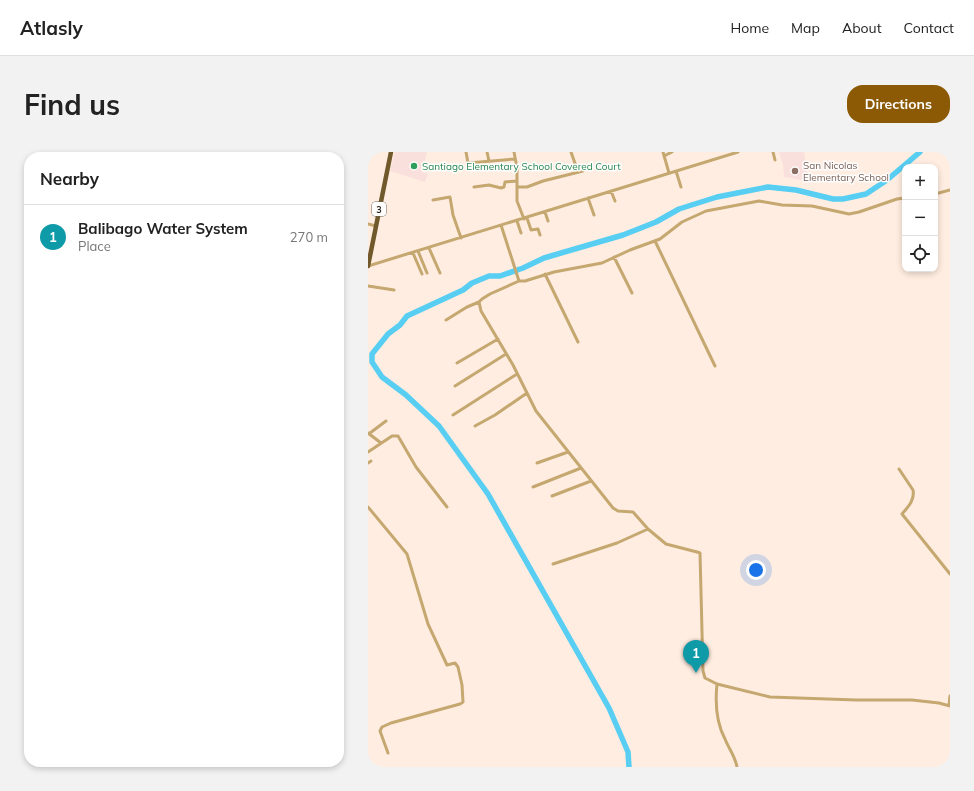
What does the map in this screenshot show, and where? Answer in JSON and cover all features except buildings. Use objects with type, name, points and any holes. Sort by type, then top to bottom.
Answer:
[{"type":"highway","name":"3","points":[[368,266],[391,152]]},
{"type":"street","points":[[466,152],[468,163],[515,159]]},
{"type":"street","points":[[487,152],[489,161]]},
{"type":"street","points":[[514,152],[517,180],[517,201],[531,230],[538,229],[540,235]]},
{"type":"street","points":[[571,152],[578,172]]},
{"type":"street","points":[[662,152],[669,173]]},
{"type":"street","points":[[664,156],[672,152]]},
{"type":"street","points":[[368,266],[738,152]]},
{"type":"street","points":[[773,152],[775,160]]},
{"type":"street","points":[[517,187],[527,187],[543,181],[583,171]]},
{"type":"street","points":[[676,171],[681,188]]},
{"type":"street","points":[[474,187],[489,185],[502,188],[504,187],[505,182],[517,180]]},
{"type":"street","points":[[938,193],[950,190]]},
{"type":"street","points":[[611,191],[615,201]]},
{"type":"street","points":[[433,200],[450,197],[453,215],[461,238]]},
{"type":"street","points":[[588,198],[594,215]]},
{"type":"street","points":[[446,320],[466,307],[479,302],[484,297],[519,281],[525,281],[545,274],[580,266],[594,265],[655,241],[682,222],[702,212],[728,206],[764,201],[782,205],[806,205],[849,214],[902,198]]},
{"type":"street","points":[[544,212],[548,221]]},
{"type":"street","points":[[517,221],[521,233]]},
{"type":"street","points":[[368,224],[376,226]]},
{"type":"street","points":[[502,225],[519,281]]},
{"type":"street","points":[[655,241],[715,366]]},
{"type":"street","points":[[429,248],[440,273]]},
{"type":"street","points":[[418,251],[427,273]]},
{"type":"street","points":[[413,252],[422,274]]},
{"type":"street","points":[[614,257],[632,293]]},
{"type":"street","points":[[545,274],[578,342]]},
{"type":"street","points":[[368,286],[394,290]]},
{"type":"street","points":[[479,302],[481,311],[498,339],[536,411],[615,510],[633,512],[648,529],[666,544],[700,553],[704,675],[708,680],[717,684],[770,697],[912,700],[950,706],[950,696]]},
{"type":"street","points":[[458,363],[498,339]]},
{"type":"street","points":[[455,386],[506,354]]},
{"type":"street","points":[[453,415],[517,374]]},
{"type":"street","points":[[475,426],[495,415],[527,393]]},
{"type":"street","points":[[381,443],[369,433],[386,421]]},
{"type":"street","points":[[368,452],[392,436],[398,436],[416,467],[447,507]]},
{"type":"street","points":[[537,463],[568,452]]},
{"type":"street","points":[[533,487],[581,468]]},
{"type":"street","points":[[898,469],[913,490],[914,494],[913,500],[902,514],[950,574]]},
{"type":"street","points":[[552,496],[591,480]]},
{"type":"street","points":[[368,507],[407,554],[428,624],[447,665],[455,663],[458,667],[463,696],[460,704],[391,723],[382,727],[380,731],[388,754]]},
{"type":"street","points":[[553,564],[616,543],[648,529]]},
{"type":"street","points":[[717,684],[716,710],[724,738],[734,755],[737,767]]},
{"type":"shaded area","points":[[395,152],[427,152],[422,172],[428,174],[425,182],[390,171]]},
{"type":"shaded area","name":"San Nicolas Elementary School","points":[[779,152],[804,152],[808,179],[807,181],[784,177],[783,165]]},
{"type":"waterway","points":[[629,767],[628,752],[609,708],[488,494],[439,426],[406,395],[382,377],[372,362],[372,354],[388,334],[400,325],[407,316],[489,276],[500,276],[523,268],[544,258],[623,235],[656,222],[679,209],[717,197],[768,187],[796,190],[833,199],[843,199],[866,194],[887,180],[920,152]]},
{"type":"place","name":"Santiago Elementary School Covered Court","points":[[414,166]]},
{"type":"place","name":"San Nicolas Elementary School","points":[[795,171]]},
{"type":"place","name":"Balibago Water System","points":[[696,673]]}]
